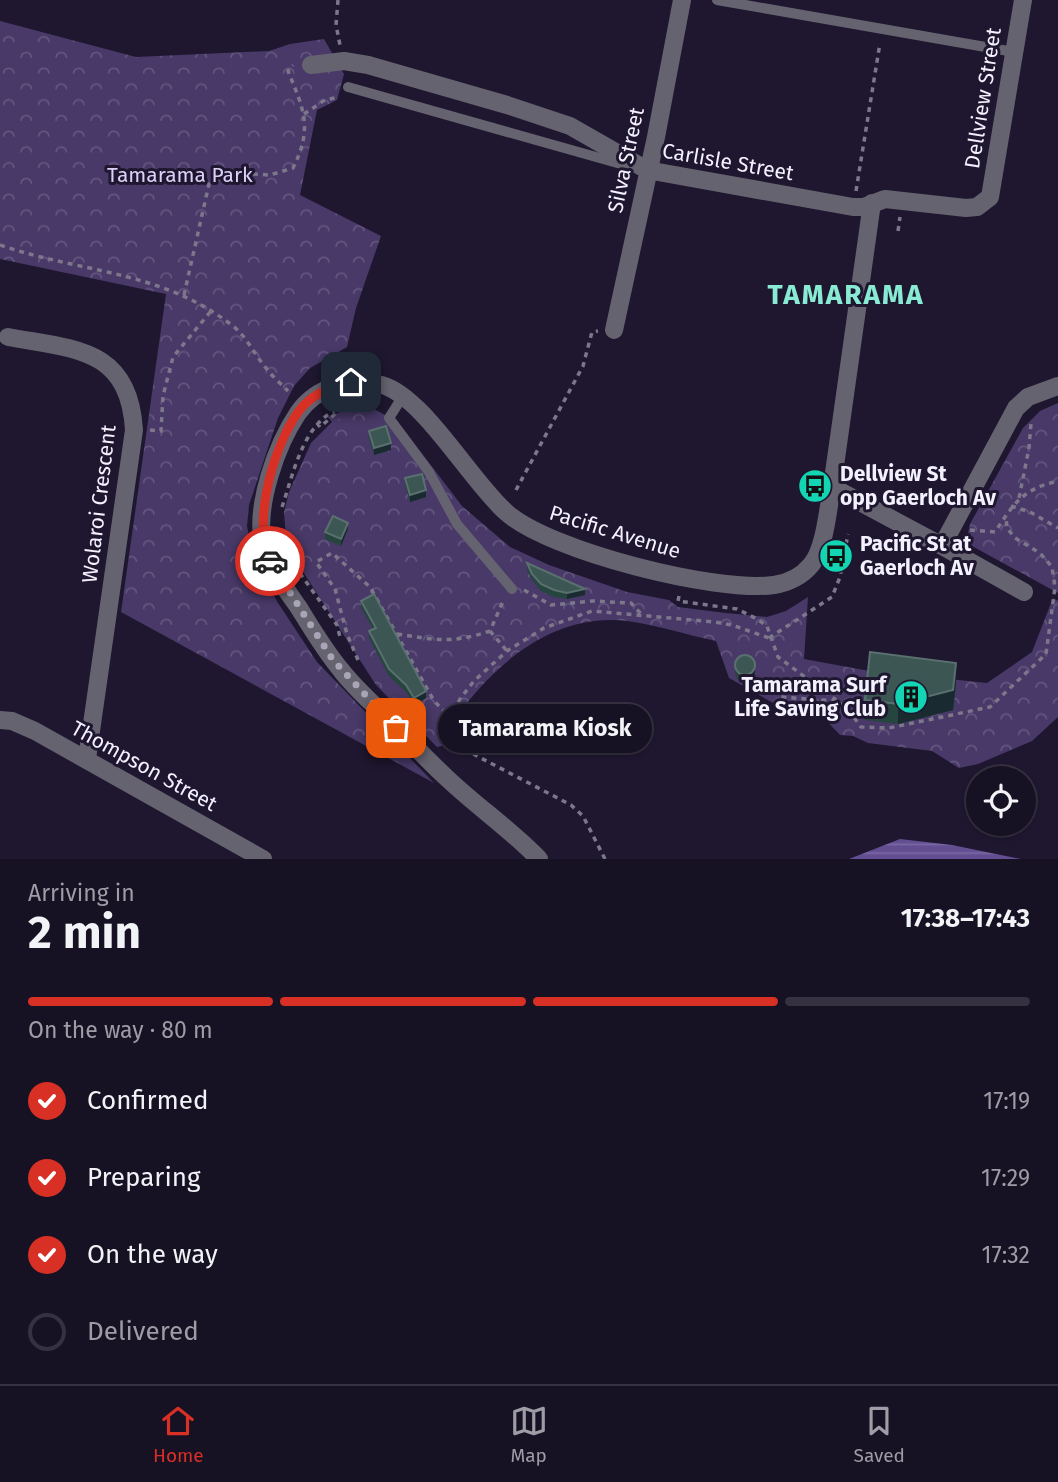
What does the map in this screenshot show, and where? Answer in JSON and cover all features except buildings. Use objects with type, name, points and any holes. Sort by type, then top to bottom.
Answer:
[{"type":"street","name":"Silva Street","points":[[614,330],[656,137],[681,0]]},
{"type":"street","name":"Dellview Street","points":[[986,202],[991,190],[1023,0]]},
{"type":"street","name":"Carlisle Street","points":[[311,65],[344,61],[368,65],[507,104],[570,126],[647,170],[853,207],[864,207],[864,200],[885,199],[966,208],[977,207],[986,202]]},
{"type":"street","points":[[864,200],[832,487],[1024,592]]},
{"type":"street","name":"Wolaroi Crescent","points":[[8,337],[88,352],[108,366],[122,383],[132,405],[134,430],[87,759]]},
{"type":"street","name":"Pacific Avenue","points":[[539,859],[438,770],[342,672],[273,568],[264,544],[262,511],[283,442],[303,407],[321,392],[351,382],[383,385],[403,396],[420,412],[505,512],[528,528],[564,544],[688,578],[763,586],[785,583],[799,576],[811,565],[818,551],[832,487]]},
{"type":"street","points":[[943,546],[1011,415],[1028,397],[1058,386]]},
{"type":"street","name":"Thompson Street","points":[[0,720],[12,721],[35,731],[263,859]]},
{"type":"lane","points":[[717,0],[1014,52]]},
{"type":"lane","points":[[348,87],[647,170]]},
{"type":"lane","points":[[403,396],[389,418],[429,472],[457,524],[512,589]]},
{"type":"path","points":[[338,0],[336,25],[344,61]]},
{"type":"path","points":[[864,200],[882,29]]},
{"type":"path","points":[[184,295],[209,184],[233,173],[271,175],[293,168],[303,148],[304,114],[288,71],[291,65]]},
{"type":"path","points":[[304,114],[325,100],[344,96],[348,87]]},
{"type":"path","points":[[0,245],[27,254],[125,274],[184,295],[235,327],[265,368],[288,391]]},
{"type":"path","points":[[134,430],[161,431],[163,396],[173,356],[211,310]]},
{"type":"path","points":[[516,490],[583,366],[592,332],[614,330]]},
{"type":"path","points":[[282,509],[294,470],[317,423],[342,407],[360,404],[374,405],[392,414]]},
{"type":"path","points":[[317,423],[320,427],[334,415],[339,420]]},
{"type":"path","points":[[1019,498],[1031,423],[1025,417]]},
{"type":"path","points":[[973,530],[995,532],[1019,498],[1040,485],[1058,481]]},
{"type":"path","points":[[1011,506],[1030,512],[1058,527]]},
{"type":"path","points":[[679,596],[678,601],[737,609],[767,626],[769,638],[778,657],[847,708],[861,727],[889,728],[990,708],[1046,654],[1055,587],[1052,567],[1040,553],[1015,538],[1007,528],[1006,516]]},
{"type":"path","points":[[280,532],[291,561],[337,625],[341,641]]},
{"type":"path","points":[[769,638],[832,597],[840,577],[848,534]]},
{"type":"path","points":[[364,670],[347,634],[335,589],[316,562],[332,553],[370,587],[434,701],[450,718]]},
{"type":"path","points":[[397,634],[447,641],[468,639],[490,631],[503,600],[512,589],[524,590],[551,605],[593,601],[631,603],[643,617]]},
{"type":"path","points":[[605,859],[583,816],[571,805],[475,755],[454,739],[449,733],[450,718],[460,699],[474,681],[507,651],[544,628],[592,611],[732,625],[769,638]]},
{"type":"path","points":[[490,631],[507,651]]},
{"type":"path","points":[[775,704],[780,697],[835,701]]},
{"type":"green space","name":"Tamarama Park","points":[[0,21],[136,57],[269,51],[290,44],[324,39],[344,74],[337,100],[317,110],[300,195],[381,236],[356,308],[347,347],[310,368],[294,386],[278,418],[249,505],[247,526],[256,564],[317,662],[434,783],[121,612],[166,294],[0,259]]},
{"type":"green space","points":[[1058,403],[1058,593],[972,546],[967,537],[970,524],[1023,428],[1040,411]]},
{"type":"green space","points":[[352,407],[374,409],[398,422],[462,506],[510,547],[549,565],[627,592],[669,600],[678,607],[726,613],[767,617],[786,611],[808,597],[804,659],[864,670],[987,683],[1032,652],[1053,598],[1058,601],[1058,717],[1032,741],[978,764],[959,768],[932,751],[868,743],[853,736],[840,735],[821,715],[775,714],[775,704],[729,678],[716,641],[638,623],[605,620],[564,628],[526,647],[493,674],[463,708],[457,720],[458,742],[437,747],[376,685],[298,564],[286,537],[284,512],[289,492],[311,443],[332,422],[328,417]]},
{"type":"shaded area","points":[[900,839],[952,845],[1021,859],[849,859]]},
{"type":"way so far","points":[[270,561],[342,672],[396,728]]},
{"type":"place","name":"Dellview St opp Gaerloch Av","points":[[815,486]]},
{"type":"place","name":"Pacific St at Gaerloch Av","points":[[836,556]]},
{"type":"place","name":"Tamarama Surf Life Saving Club","points":[[911,697]]},
{"type":"place","name":"Tamarama Kiosk","points":[[396,728]]},
{"type":"district","name":"TAMARAMA","points":[[846,294]]},
{"type":"route","points":[[270,561],[262,533],[262,511],[283,442],[297,414],[310,400],[321,392],[351,382]]}]
